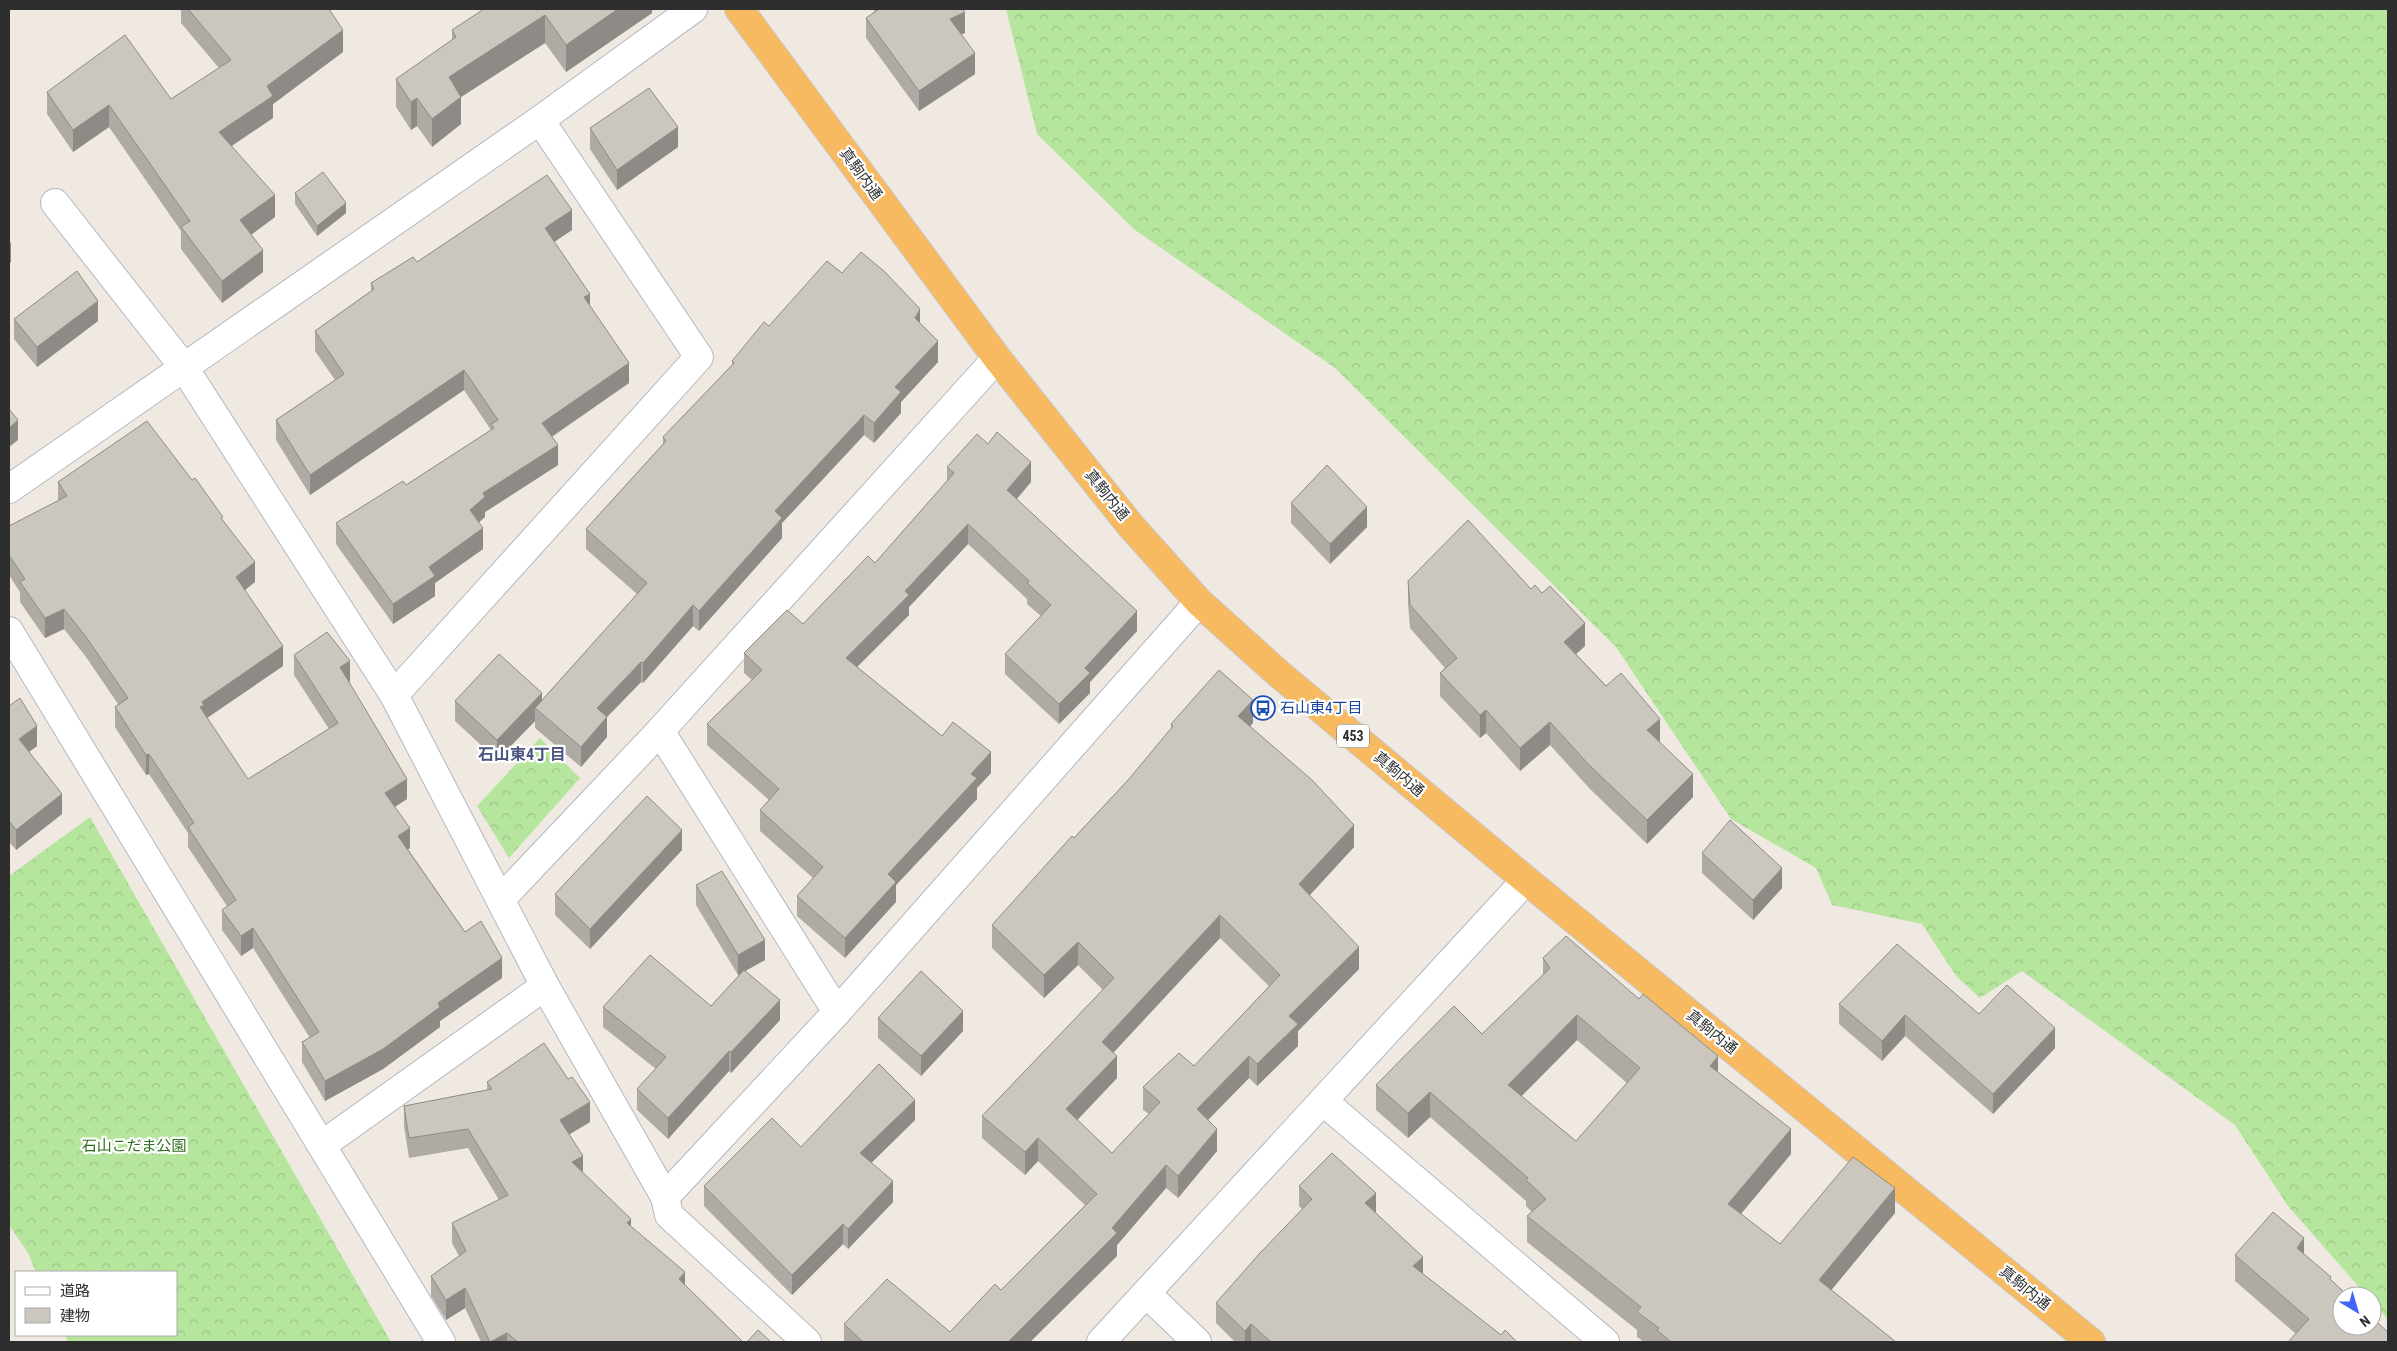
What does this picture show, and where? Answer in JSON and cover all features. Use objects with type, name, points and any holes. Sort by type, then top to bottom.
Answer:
[{"type":"highway","name":"真駒内通","points":[[739,9],[997,358],[1130,525],[1199,602],[1279,674],[1526,880],[2091,1342]]},
{"type":"street","points":[[9,488],[540,120],[693,9]]},
{"type":"street","points":[[394,695],[699,357],[540,120]]},
{"type":"street","points":[[55,203],[183,366],[394,695],[545,986],[665,1197],[669,1215],[807,1342]]},
{"type":"street","points":[[501,899],[660,731],[997,358]]},
{"type":"street","points":[[665,1197],[837,1012],[1199,602]]},
{"type":"street","points":[[9,631],[322,1144],[440,1342]]},
{"type":"street","points":[[660,731],[837,1012]]},
{"type":"street","points":[[1101,1342],[1526,880]]},
{"type":"street","points":[[322,1144],[545,986]]},
{"type":"street","points":[[1323,1101],[1605,1342]]},
{"type":"street","points":[[1146,1294],[1197,1342]]},
{"type":"green space","points":[[1006,9],[2388,9],[2388,1320],[2382,1313],[2382,1286],[2358,1286],[2288,1206],[2235,1125],[2022,971],[1980,998],[1956,976],[1922,924],[1832,905],[1816,868],[1731,819],[1616,647],[1335,368],[1135,230],[1037,134]]},
{"type":"green space","points":[[540,738],[580,778],[509,858],[477,806]]},
{"type":"green space","name":"石山こだま公園","points":[[90,817],[391,1342],[68,1342],[65,1336],[178,1336],[178,1271],[36,1271],[28,1253],[9,1225],[9,876]]},
{"type":"building","points":[[188,9],[329,9],[343,30],[267,86],[273,96],[219,132],[275,195],[240,220],[263,250],[222,281],[181,227],[190,221],[109,105],[73,130],[47,92],[125,35],[171,99],[231,60]]},
{"type":"building","points":[[484,9],[618,9],[566,45],[545,15],[449,77],[461,97],[432,119],[417,98],[411,102],[396,79],[456,37],[452,30]]},
{"type":"building","points":[[879,9],[962,9],[965,12],[950,19],[975,53],[919,91],[866,18]]},
{"type":"building","points":[[649,88],[678,127],[617,170],[590,128]]},
{"type":"building","points":[[323,172],[346,203],[317,226],[295,193]]},
{"type":"building","points":[[547,175],[572,210],[545,228],[590,294],[584,297],[629,363],[542,423],[558,445],[483,493],[485,497],[470,510],[483,528],[429,567],[435,576],[393,604],[336,523],[403,481],[406,485],[494,428],[491,424],[498,420],[464,370],[310,475],[276,420],[344,374],[315,331],[374,289],[371,283],[413,257],[417,262]]},
{"type":"building","points":[[861,252],[885,272],[920,309],[915,318],[938,341],[895,387],[901,392],[874,423],[864,415],[775,511],[782,518],[699,611],[693,605],[643,663],[641,662],[597,708],[607,717],[581,747],[535,708],[647,583],[586,529],[666,441],[663,437],[734,363],[732,361],[764,322],[769,326],[827,261],[842,273]]},
{"type":"building","points":[[77,271],[98,301],[37,347],[14,319]]},
{"type":"building","points":[[9,409],[18,420],[9,428]]},
{"type":"building","points":[[147,421],[192,480],[195,478],[223,517],[221,518],[255,562],[236,577],[283,646],[202,702],[204,705],[200,707],[248,779],[338,723],[294,655],[327,632],[350,661],[340,667],[407,779],[385,793],[410,828],[398,836],[465,932],[481,921],[502,958],[438,1003],[440,1007],[383,1049],[325,1081],[302,1042],[319,1032],[253,928],[241,936],[222,910],[236,900],[188,827],[194,823],[149,754],[146,755],[115,707],[128,698],[86,637],[64,609],[45,618],[20,582],[25,579],[9,555],[9,526],[67,496],[58,482]]},
{"type":"building","points":[[997,432],[1031,462],[1007,490],[1137,611],[1085,668],[1090,673],[1059,704],[1005,654],[1051,605],[1027,583],[1029,581],[968,524],[905,591],[909,595],[846,658],[942,736],[953,722],[991,752],[971,774],[977,778],[888,874],[896,882],[845,938],[797,896],[823,867],[760,810],[779,789],[707,724],[762,670],[744,653],[787,610],[803,624],[868,556],[875,563],[954,473],[947,467],[977,434],[988,444]]},
{"type":"building","points":[[1327,465],[1367,507],[1330,544],[1291,503]]},
{"type":"building","points":[[1468,520],[1531,589],[1535,585],[1542,593],[1550,586],[1585,623],[1564,642],[1606,686],[1621,673],[1660,719],[1647,730],[1693,774],[1647,820],[1590,766],[1550,722],[1520,748],[1486,710],[1480,715],[1440,673],[1457,658],[1410,605],[1408,581]]},
{"type":"building","points":[[499,654],[542,693],[497,740],[455,701]]},
{"type":"building","points":[[1219,670],[1253,700],[1238,716],[1312,780],[1354,825],[1299,884],[1359,947],[1289,1016],[1298,1024],[1257,1064],[1249,1056],[1197,1109],[1217,1129],[1178,1176],[1166,1165],[1112,1228],[1117,1233],[1008,1342],[863,1342],[844,1324],[887,1279],[950,1332],[995,1284],[1001,1290],[1097,1194],[1038,1138],[1025,1152],[982,1116],[1114,978],[1078,942],[1044,975],[992,925],[1072,836],[1074,838],[1129,779],[1173,726],[1171,724]],"holes":[[[1220,915],[1280,975],[1194,1066],[1179,1053],[1143,1087],[1160,1102],[1112,1153],[1066,1109],[1117,1056],[1102,1042]]]},
{"type":"building","points":[[20,698],[37,726],[19,739],[62,794],[16,830],[9,823],[9,706]]},
{"type":"building","points":[[647,796],[682,830],[590,929],[555,894]]},
{"type":"building","points":[[1730,820],[1782,868],[1753,900],[1702,853]]},
{"type":"building","points":[[722,871],[765,940],[738,955],[696,885]]},
{"type":"building","points":[[1566,936],[1639,999],[1643,994],[1718,1056],[1710,1066],[1791,1129],[1728,1204],[1780,1244],[1853,1157],[1895,1188],[1819,1280],[1896,1342],[1671,1342],[1657,1330],[1659,1328],[1637,1312],[1641,1307],[1527,1216],[1546,1199],[1526,1180],[1528,1178],[1430,1092],[1408,1113],[1376,1085],[1454,1006],[1482,1034],[1550,968],[1543,958]],"holes":[[[1577,1015],[1640,1068],[1576,1141],[1508,1085]]]},
{"type":"building","points":[[1897,944],[1979,1014],[2007,985],[2055,1028],[1993,1094],[1905,1015],[1882,1041],[1839,1004]]},
{"type":"building","points":[[650,955],[711,1006],[744,970],[780,1000],[731,1052],[729,1051],[668,1118],[637,1089],[666,1057],[603,1007]]},
{"type":"building","points":[[921,971],[963,1011],[921,1056],[878,1018]]},
{"type":"building","points":[[544,1043],[568,1079],[572,1077],[590,1102],[560,1120],[583,1156],[572,1162],[631,1219],[627,1223],[685,1272],[679,1279],[743,1342],[518,1342],[507,1333],[490,1342],[465,1288],[446,1300],[431,1276],[466,1251],[452,1223],[508,1195],[468,1129],[409,1138],[404,1106],[492,1089],[487,1082]]},
{"type":"building","points":[[879,1064],[915,1100],[860,1153],[893,1181],[848,1229],[843,1224],[792,1275],[704,1186],[772,1118],[801,1147]]},
{"type":"building","points":[[1332,1153],[1376,1193],[1365,1203],[1423,1257],[1413,1266],[1501,1335],[1505,1330],[1517,1342],[1271,1342],[1251,1324],[1245,1331],[1216,1303],[1260,1253],[1312,1199],[1299,1186]]},
{"type":"building","points":[[2273,1212],[2304,1238],[2297,1248],[2331,1277],[2330,1279],[2337,1286],[2332,1286],[2332,1336],[2382,1336],[2382,1327],[2388,1332],[2388,1342],[2288,1342],[2309,1319],[2235,1255]]},
{"type":"building","points":[[758,1330],[771,1342],[747,1342]]},
{"type":"place","name":"石山東4丁目","points":[[1263,708]]},
{"type":"district","name":"石山東4丁目","points":[[522,754]]}]
